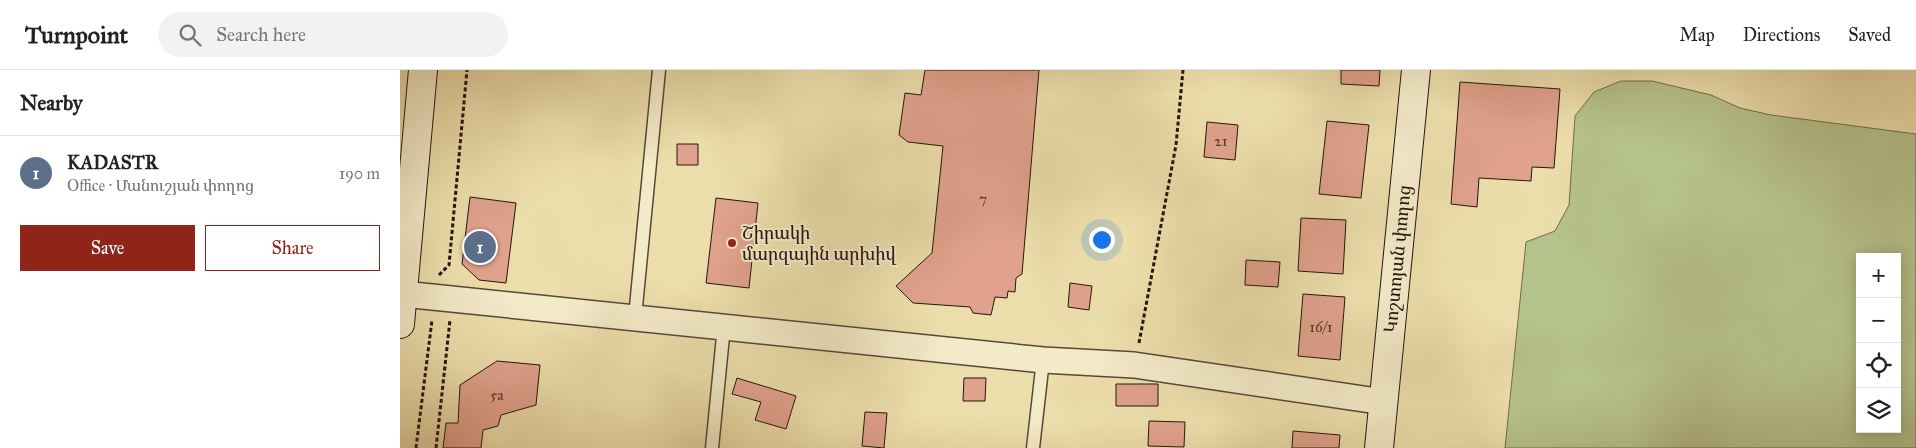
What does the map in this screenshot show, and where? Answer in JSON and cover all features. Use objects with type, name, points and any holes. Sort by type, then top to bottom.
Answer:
[{"type":"street","points":[[400,324],[423,70]]},
{"type":"street","name":"Կոշտոյան փողոց","points":[[1379,448],[1416,70]]},
{"type":"street","points":[[403,294],[1043,360],[1134,365],[1384,402]]},
{"type":"lane","points":[[635,317],[659,70]]},
{"type":"lane","points":[[712,448],[724,326]]},
{"type":"lane","points":[[1033,448],[1043,360]]},
{"type":"path","points":[[436,277],[450,265],[467,70]]},
{"type":"path","points":[[1134,365],[1176,145],[1183,70]]},
{"type":"path","points":[[416,448],[432,316]]},
{"type":"path","points":[[436,448],[450,318],[441,317]]},
{"type":"green space","points":[[1621,81],[1652,81],[1711,95],[1740,108],[1771,115],[1916,134],[1916,448],[1505,448],[1526,242],[1555,231],[1569,205],[1575,116],[1594,92]]},
{"type":"building","points":[[925,70],[1039,70],[1022,274],[1016,278],[1015,292],[1008,291],[1007,298],[995,297],[991,315],[973,313],[970,307],[913,303],[896,286],[932,253],[943,146],[908,142],[899,135],[905,93],[921,95]]},
{"type":"building","points":[[1341,70],[1380,70],[1379,86],[1341,84]]},
{"type":"building","points":[[1460,82],[1560,89],[1554,168],[1532,167],[1531,181],[1479,178],[1477,207],[1451,204]]},
{"type":"building","points":[[1327,121],[1369,125],[1361,198],[1319,194]]},
{"type":"building","points":[[1207,122],[1238,125],[1235,160],[1204,157]]},
{"type":"building","points":[[677,144],[698,144],[698,165],[677,165]]},
{"type":"building","points":[[470,197],[516,203],[506,283],[479,280],[462,264]]},
{"type":"building","name":"Շիրակի մարզային արխիվ","points":[[716,198],[758,203],[749,288],[706,283]]},
{"type":"building","points":[[1301,218],[1346,220],[1343,274],[1298,271]]},
{"type":"building","points":[[1246,260],[1280,262],[1278,287],[1245,285]]},
{"type":"building","points":[[1070,283],[1092,286],[1089,310],[1068,307]]},
{"type":"building","points":[[1303,294],[1345,297],[1340,360],[1298,356]]},
{"type":"building","points":[[497,361],[540,365],[536,405],[501,415],[498,426],[483,430],[481,448],[443,448],[446,423],[458,423],[460,385]]},
{"type":"building","points":[[737,378],[796,396],[786,429],[755,420],[761,402],[732,394]]},
{"type":"building","points":[[964,378],[986,378],[985,401],[963,401]]},
{"type":"building","points":[[1116,384],[1158,384],[1158,406],[1116,406]]},
{"type":"building","points":[[865,412],[887,413],[884,448],[862,446]]},
{"type":"building","points":[[1149,421],[1185,422],[1184,447],[1148,446]]},
{"type":"building","points":[[1293,431],[1340,435],[1339,448],[1292,448]]},
{"type":"place","name":"Շիրակի մարզային արխիվ","points":[[732,243]]},
{"type":"place","name":"KADASTR","points":[[480,247]]}]
